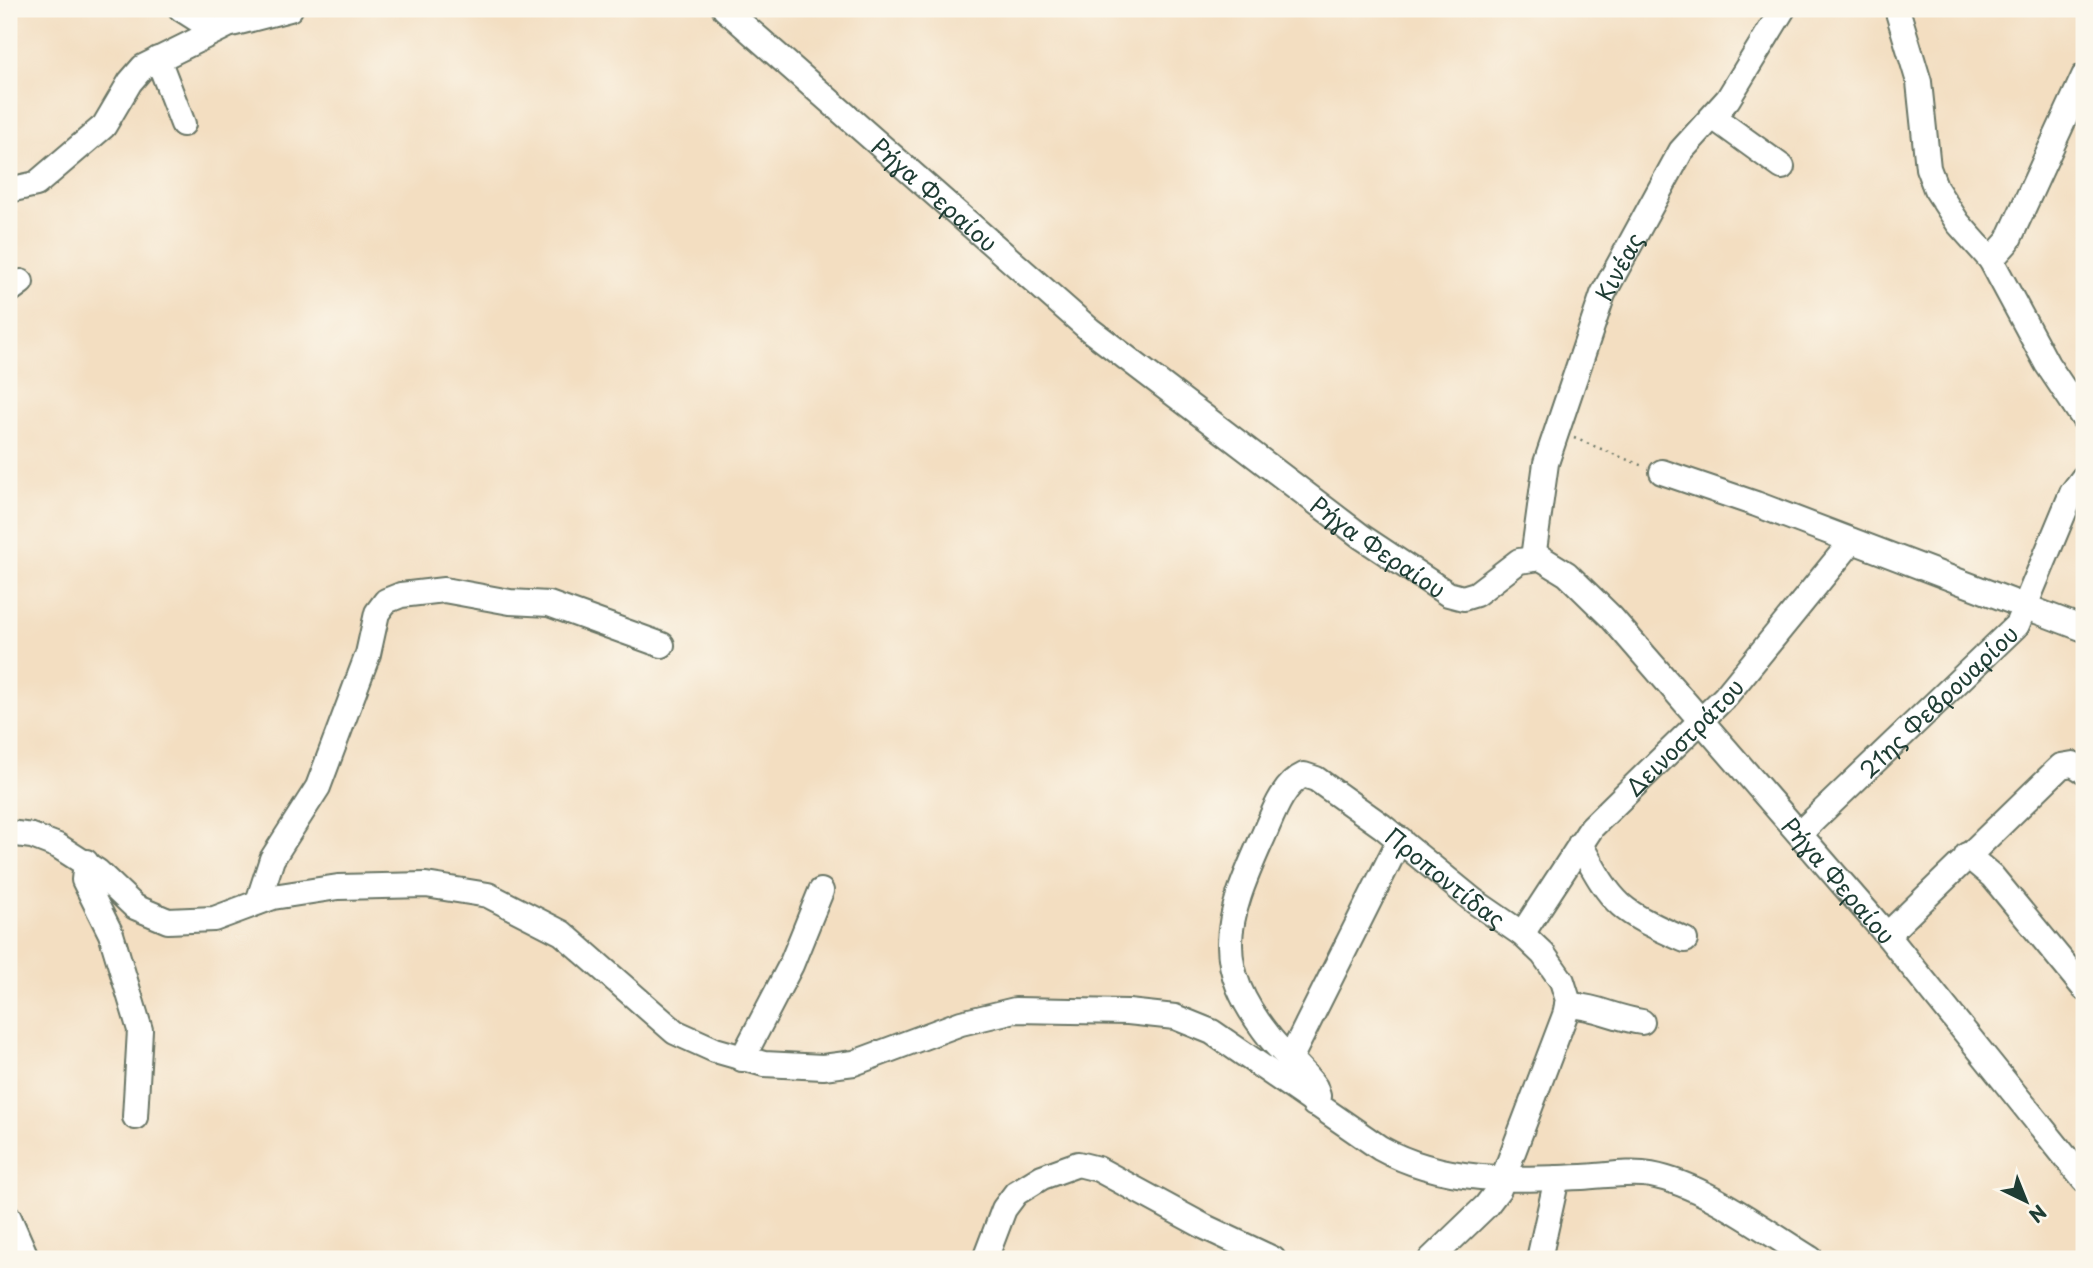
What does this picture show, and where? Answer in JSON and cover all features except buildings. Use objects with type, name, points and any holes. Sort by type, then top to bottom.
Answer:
[{"type":"street","points":[[181,9],[214,30]]},
{"type":"street","points":[[9,190],[36,184],[69,156],[108,120],[137,72],[214,30],[249,18],[290,9]]},
{"type":"street","name":"Ρήγα Φεραίου","points":[[725,9],[1090,330],[1370,543],[1448,594],[1463,598],[1476,594],[1519,561],[1533,558],[1553,565],[1583,589],[1887,935],[2084,1180]]},
{"type":"street","name":"Κινέας","points":[[1533,558],[1538,500],[1557,429],[1603,294],[1681,151],[1713,117],[1749,66],[1783,9]]},
{"type":"street","points":[[1897,9],[1919,82],[1931,178],[1958,223],[1991,260],[2047,363],[2084,419]]},
{"type":"street","points":[[158,59],[183,124]]},
{"type":"street","points":[[1991,260],[2008,241],[2084,76]]},
{"type":"street","points":[[1713,117],[1782,167]]},
{"type":"street","points":[[1662,472],[2026,605],[2084,629]]},
{"type":"street","name":"21ης Φεβρουαρίου","points":[[1800,834],[2017,625],[2072,492],[2084,477]]},
{"type":"street","name":"Δεινοστράτου","points":[[1522,934],[1580,844],[1601,817],[1724,697],[1852,541]]},
{"type":"street","points":[[258,902],[272,859],[306,809],[326,767],[368,654],[377,613],[386,601],[401,595],[444,590],[510,602],[549,604],[662,645]]},
{"type":"street","points":[[1887,935],[2061,766],[2073,764],[2084,771]]},
{"type":"street","name":"Προποντίδας","points":[[1290,1059],[1264,1029],[1248,1004],[1233,975],[1228,952],[1233,914],[1247,875],[1281,801],[1293,781],[1304,775],[1316,779],[1400,839],[1474,901],[1522,934],[1543,954],[1562,981],[1568,1003]]},
{"type":"street","points":[[9,833],[42,839],[86,862],[135,907],[168,921],[214,919],[258,902],[292,893],[369,884],[436,886],[488,895],[562,933],[675,1032],[696,1043],[742,1059],[781,1066],[831,1067],[868,1059],[942,1029],[1000,1012],[1139,1013],[1175,1017],[1202,1026],[1314,1104],[1403,1161],[1445,1173],[1502,1180],[1656,1176],[1724,1206],[1811,1259]]},
{"type":"street","points":[[1314,1104],[1318,1096],[1315,1087],[1290,1059],[1400,839]]},
{"type":"street","points":[[1580,844],[1603,887],[1625,911],[1685,940]]},
{"type":"street","points":[[1967,855],[1992,876],[2084,988]]},
{"type":"street","points":[[86,862],[84,880],[111,934],[140,1030],[135,1117]]},
{"type":"street","points":[[742,1059],[791,965],[821,891]]},
{"type":"street","points":[[1431,1259],[1493,1198],[1568,1003],[1591,1006],[1620,1019],[1642,1022]]},
{"type":"street","points":[[985,1259],[1003,1209],[1016,1193],[1042,1177],[1078,1164],[1098,1169],[1184,1216],[1273,1259]]},
{"type":"street","points":[[1539,1259],[1557,1178]]},
{"type":"street","points":[[9,1218],[27,1259]]},
{"type":"path","points":[[1557,429],[1662,472]]}]
